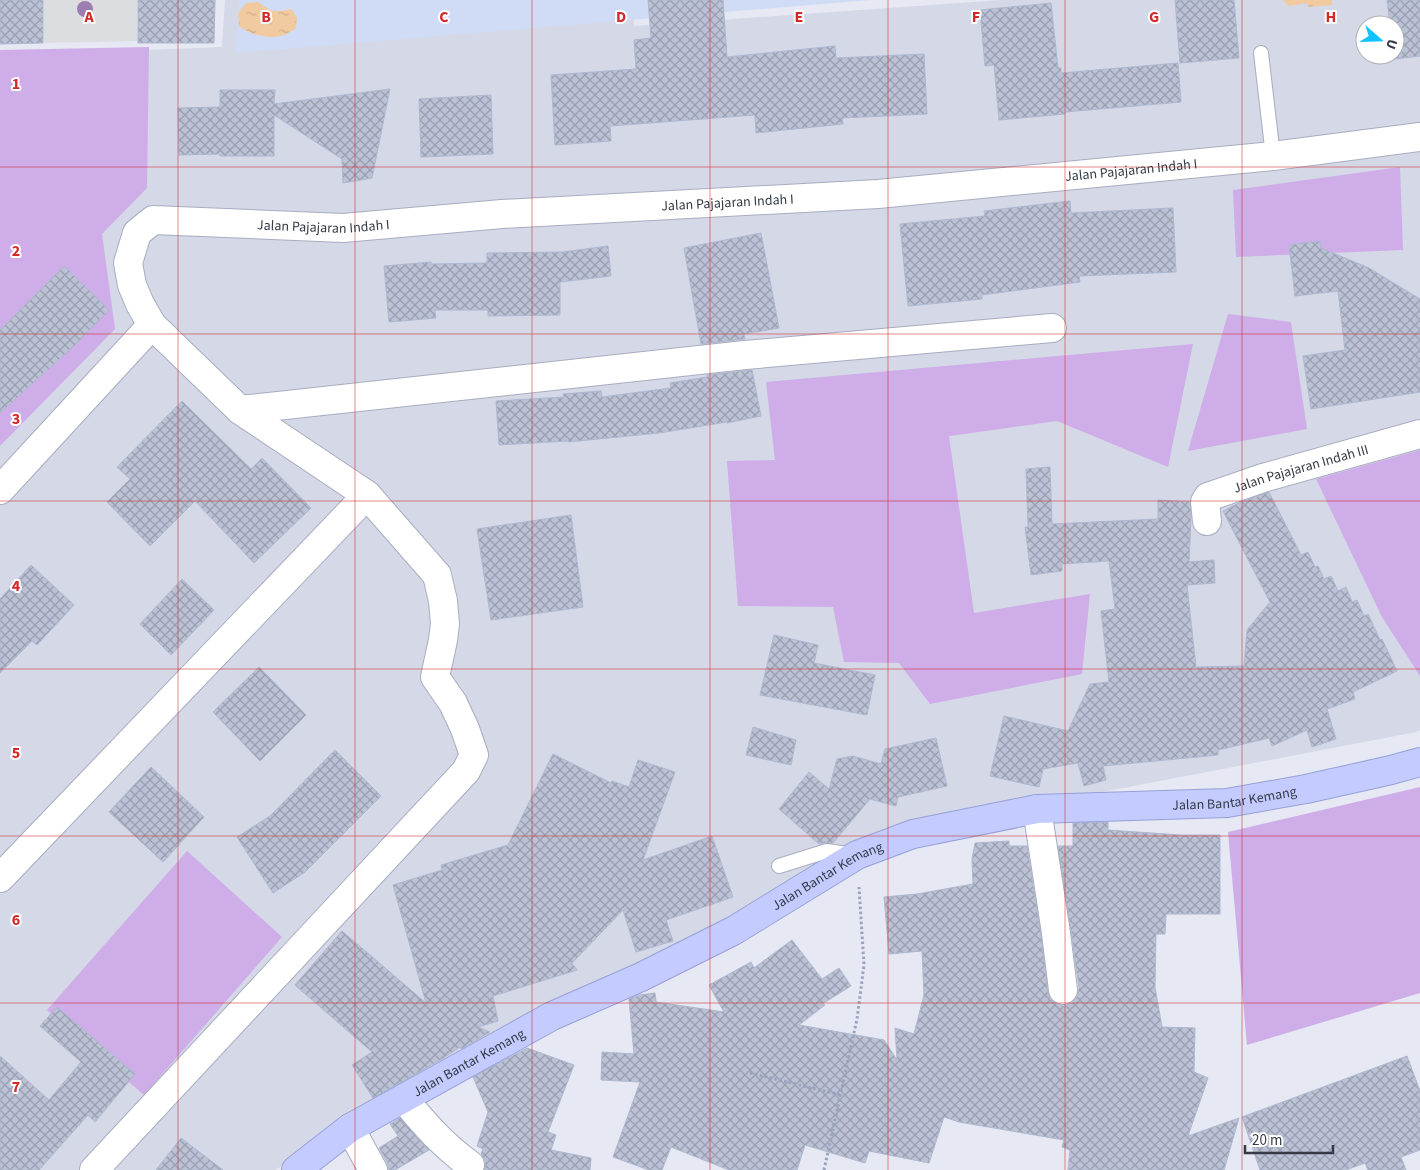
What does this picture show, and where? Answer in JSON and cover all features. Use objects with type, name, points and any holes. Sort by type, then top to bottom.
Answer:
[{"type":"street","name":"Jalan Pajajaran Indah I","points":[[94,1170],[466,771],[474,755],[453,703],[435,677],[445,624],[443,601],[437,575],[367,495],[240,410],[152,325],[132,285],[128,263],[137,233],[153,220],[343,228],[502,214],[878,194],[1273,156],[1420,138]]},
{"type":"street","points":[[0,490],[152,325]]},
{"type":"street","points":[[240,410],[745,355],[1052,328]]},
{"type":"street","name":"Jalan Pajajaran Indah III","points":[[1207,521],[1205,502],[1208,497],[1262,478],[1420,434]]},
{"type":"street","points":[[0,878],[367,495]]},
{"type":"street","name":"Jalan Bantar Kemang","points":[[296,1170],[350,1128],[552,1016],[633,980],[733,931],[857,855],[913,834],[1037,809],[1227,803],[1306,789],[1420,762]]},
{"type":"street","points":[[1037,809],[1063,990]]},
{"type":"street","points":[[404,1099],[451,1151],[470,1165]]},
{"type":"street","points":[[350,1128],[373,1170]]},
{"type":"lane","points":[[1261,53],[1273,156]]},
{"type":"lane","points":[[779,866],[827,851],[857,855]]},
{"type":"path","points":[[824,1170],[857,1019],[864,965],[857,855]]},
{"type":"path","points":[[750,1073],[841,1095]]},
{"type":"shaded area","points":[[44,0],[137,0],[137,41],[44,43]]},
{"type":"shaded area","points":[[225,0],[632,0],[634,26],[1002,0],[1420,0],[1420,730],[904,830],[275,1170],[0,1170],[0,246],[149,50],[222,47]]},
{"type":"shaded area","points":[[239,0],[870,0],[236,53]]},
{"type":"shaded area","points":[[149,47],[147,188],[102,234],[115,329],[0,446],[0,50]]},
{"type":"shaded area","points":[[1400,167],[1403,250],[1236,257],[1233,190]]},
{"type":"shaded area","points":[[1228,314],[1291,322],[1307,429],[1188,451]]},
{"type":"shaded area","points":[[1193,344],[1168,467],[1057,421],[949,436],[974,613],[1090,594],[1082,674],[930,704],[899,663],[844,662],[833,607],[738,606],[727,461],[775,460],[766,382]]},
{"type":"shaded area","points":[[1420,450],[1420,676],[1382,617],[1316,479]]},
{"type":"shaded area","points":[[1420,787],[1420,993],[1247,1045],[1228,832]]},
{"type":"shaded area","points":[[187,851],[282,937],[144,1095],[47,1010]]},
{"type":"water","points":[[1282,0],[1332,0],[1332,5],[1309,7],[1307,3],[1289,6]]},
{"type":"water","points":[[258,2],[273,11],[291,9],[297,17],[296,28],[283,35],[268,37],[252,33],[239,26],[238,13],[246,3]]},
{"type":"building","points":[[0,0],[43,0],[43,43],[0,44]]},
{"type":"building","points":[[138,0],[215,0],[214,43],[138,43]]},
{"type":"building","points":[[648,0],[723,0],[727,57],[835,46],[836,58],[924,54],[927,114],[842,118],[843,124],[756,133],[755,115],[610,126],[611,141],[555,145],[551,75],[636,69],[634,40],[651,38]]},
{"type":"building","points":[[1175,0],[1234,0],[1239,58],[1180,63]]},
{"type":"building","points":[[1387,0],[1420,0],[1420,56],[1405,58],[1405,15],[1389,15]]},
{"type":"building","points":[[1051,3],[1058,68],[1061,68],[1061,73],[1178,63],[1181,102],[999,120],[994,65],[985,66],[980,10]]},
{"type":"building","points":[[390,89],[372,178],[343,183],[342,159],[274,115],[274,156],[179,155],[178,108],[220,107],[220,90],[275,90],[274,104]]},
{"type":"building","points":[[491,95],[493,154],[421,157],[419,99]]},
{"type":"building","points":[[1070,201],[1071,213],[1173,208],[1176,272],[1079,276],[1080,282],[982,295],[982,299],[908,306],[900,224],[985,216],[984,211]]},
{"type":"building","points":[[761,233],[779,328],[744,334],[745,339],[701,344],[684,248]]},
{"type":"building","points":[[1320,241],[1321,248],[1369,268],[1420,299],[1420,392],[1311,409],[1303,356],[1345,350],[1338,291],[1295,296],[1289,245]]},
{"type":"building","points":[[608,246],[611,276],[560,282],[560,315],[488,316],[488,310],[435,310],[436,318],[389,322],[384,266],[431,262],[431,264],[487,263],[487,253],[563,252]]},
{"type":"building","points":[[64,266],[109,310],[76,344],[0,413],[0,330]]},
{"type":"building","points":[[752,370],[761,416],[659,433],[568,442],[499,445],[496,401],[564,397],[563,394],[601,391],[602,397],[671,388],[670,383],[707,377],[707,375]]},
{"type":"building","points":[[182,401],[251,469],[262,458],[311,508],[254,563],[195,501],[150,546],[107,502],[130,479],[117,467]]},
{"type":"building","points":[[1050,467],[1052,524],[1158,519],[1158,500],[1190,502],[1189,562],[1214,560],[1215,583],[1187,585],[1196,667],[1244,666],[1247,630],[1270,602],[1223,511],[1269,492],[1301,555],[1308,552],[1315,567],[1318,566],[1324,579],[1331,576],[1338,591],[1346,587],[1352,602],[1357,600],[1364,616],[1368,614],[1397,671],[1353,692],[1355,699],[1327,709],[1336,739],[1312,747],[1307,730],[1272,746],[1269,738],[1218,750],[1218,755],[1103,766],[1106,780],[1084,786],[1078,763],[1043,769],[1039,787],[990,776],[1004,716],[1068,731],[1090,684],[1109,682],[1101,611],[1115,609],[1109,561],[1062,564],[1062,571],[1031,575],[1025,527],[1028,527],[1026,469]]},
{"type":"building","points":[[571,515],[583,607],[491,620],[477,529]]},
{"type":"building","points":[[31,565],[74,605],[37,645],[32,641],[0,673],[0,599]]},
{"type":"building","points":[[182,579],[214,610],[171,655],[140,624]]},
{"type":"building","points":[[774,635],[818,645],[814,663],[875,675],[867,715],[760,695]]},
{"type":"building","points":[[259,667],[306,715],[260,761],[213,712]]},
{"type":"building","points":[[753,727],[796,740],[791,765],[746,755]]},
{"type":"building","points":[[936,738],[947,786],[898,797],[896,806],[870,799],[833,843],[819,844],[779,809],[809,772],[829,789],[837,759],[853,756],[881,764],[885,749]]},
{"type":"building","points":[[335,750],[381,796],[305,872],[273,893],[237,837],[270,816]]},
{"type":"building","points":[[553,754],[611,783],[612,781],[629,787],[638,760],[675,772],[643,860],[712,836],[733,897],[666,920],[673,941],[636,952],[623,910],[572,963],[577,970],[493,996],[498,1021],[478,1027],[490,1032],[461,1049],[460,1047],[373,1098],[352,1065],[372,1052],[295,985],[342,931],[426,1003],[393,885],[442,870],[441,865],[508,845]]},
{"type":"building","points":[[151,767],[204,817],[163,862],[109,812]]},
{"type":"building","points":[[1108,822],[1108,830],[1181,835],[1220,835],[1220,914],[1166,914],[1165,934],[1156,934],[1155,987],[1162,1027],[1195,1028],[1194,1072],[1208,1078],[1188,1136],[1239,1118],[1224,1170],[1068,1170],[1070,1150],[1062,1147],[1064,1140],[959,1122],[944,1117],[929,1163],[869,1151],[865,1163],[805,1145],[797,1170],[729,1170],[671,1147],[662,1170],[649,1170],[613,1157],[640,1082],[601,1080],[602,1052],[634,1054],[629,999],[639,995],[655,993],[656,1002],[724,1012],[709,985],[751,962],[754,968],[792,940],[822,979],[839,968],[851,986],[822,1004],[825,1005],[799,1025],[884,1040],[897,1060],[895,1028],[914,1034],[924,995],[922,951],[889,954],[884,897],[917,894],[973,884],[972,859],[975,843],[1009,841],[1009,846],[1027,846],[1050,999],[1056,1004],[1064,1006],[1072,1003],[1077,997],[1079,988],[1058,846],[1073,846],[1073,823]]},
{"type":"building","points":[[57,1007],[135,1074],[95,1122],[88,1115],[39,1170],[0,1170],[0,1056],[49,1100],[81,1062],[40,1026]]},
{"type":"building","points":[[527,1048],[574,1065],[548,1132],[556,1135],[551,1150],[591,1158],[590,1170],[484,1170],[485,1160],[481,1154],[483,1149],[477,1146],[488,1112],[473,1077]]},
{"type":"building","points":[[1407,1056],[1420,1091],[1420,1150],[1401,1157],[1406,1170],[1368,1170],[1365,1163],[1346,1170],[1260,1170],[1242,1117]]},
{"type":"building","points":[[400,1118],[429,1150],[395,1170],[389,1170],[379,1148],[398,1136],[390,1124]]},
{"type":"building","points":[[181,1138],[223,1170],[156,1170]]}]
